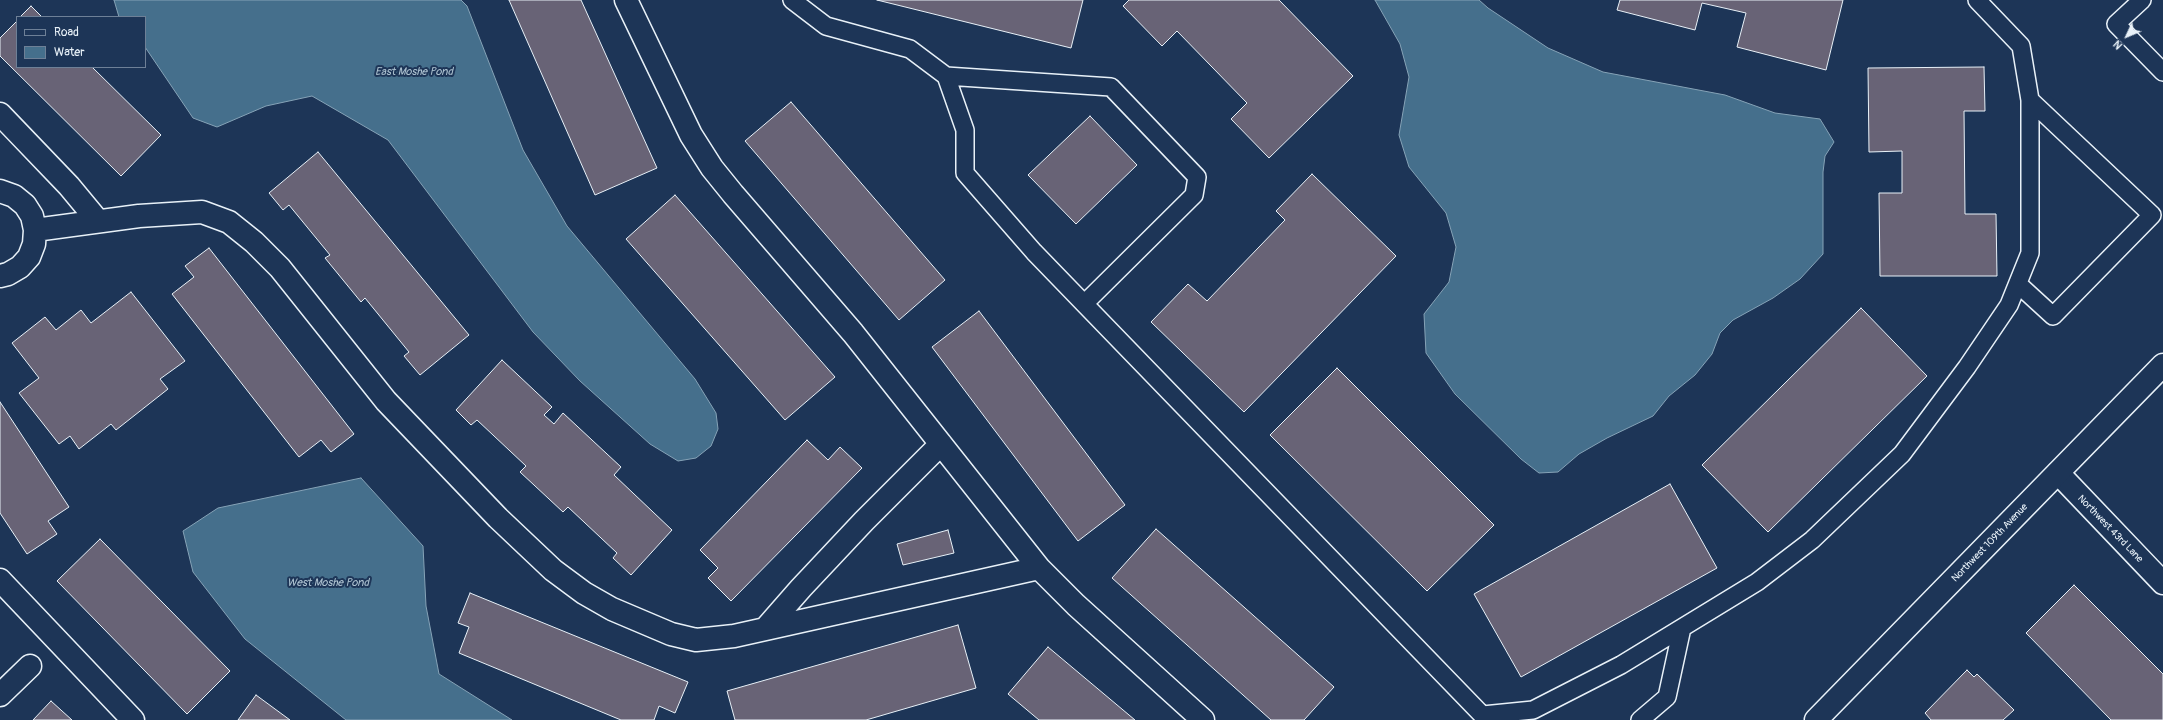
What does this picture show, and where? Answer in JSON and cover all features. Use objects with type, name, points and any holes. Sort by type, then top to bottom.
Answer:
[{"type":"street","points":[[626,0],[691,135],[712,168],[853,333],[1039,568],[1076,604],[1203,720]]},
{"type":"street","points":[[0,114],[69,186],[98,221]]},
{"type":"street","points":[[0,191],[14,196],[25,205],[32,216],[35,230],[34,244],[29,257],[20,267],[8,274],[0,276]]},
{"type":"street","points":[[35,230],[98,221],[202,212],[229,222],[254,242],[280,268],[386,401],[498,518],[552,570],[584,593],[671,634],[696,640],[727,638],[766,628],[1039,568]]},
{"type":"street","name":"Northwest 109th Avenue","points":[[1816,720],[2163,365]]},
{"type":"street","points":[[766,628],[801,588],[864,521],[941,444]]},
{"type":"street","name":"Northwest 43rd Lane","points":[[2058,474],[2163,583]]},
{"type":"street","points":[[0,580],[134,720]]},
{"type":"street","points":[[0,695],[30,666]]},
{"type":"lane","points":[[792,0],[826,26],[910,49],[946,76],[1111,87],[1197,177],[1194,195],[1085,303]]},
{"type":"lane","points":[[946,76],[965,130],[965,173],[1034,252],[1485,718],[1534,710],[1621,665],[1757,582],[1812,540],[1902,454],[1967,367],[2009,305],[2030,253],[2030,100],[2021,46],[1977,0]]},
{"type":"lane","points":[[2142,0],[2116,24],[2163,72]]},
{"type":"lane","points":[[2018,284],[2053,316],[2152,215],[2030,100]]},
{"type":"lane","points":[[1640,720],[1667,697],[1682,628]]},
{"type":"water","name":"East Moshe Pond","points":[[114,0],[461,0],[467,6],[523,150],[567,226],[695,379],[716,413],[718,429],[711,446],[696,458],[678,461],[650,444],[580,381],[533,332],[388,140],[312,96],[266,106],[217,127],[193,118],[146,48],[146,16],[119,16]]},
{"type":"water","points":[[1375,0],[1479,0],[1488,8],[1548,48],[1603,72],[1725,95],[1775,113],[1820,119],[1834,142],[1825,156],[1823,172],[1823,254],[1800,279],[1773,298],[1733,320],[1720,333],[1712,354],[1695,375],[1669,396],[1653,416],[1607,438],[1579,454],[1558,472],[1539,473],[1521,459],[1455,394],[1426,353],[1424,314],[1449,282],[1456,247],[1446,213],[1409,167],[1399,135],[1409,77],[1400,44]]},
{"type":"water","name":"West Moshe Pond","points":[[361,478],[423,546],[426,606],[439,674],[512,720],[346,720],[245,639],[193,572],[183,531],[218,508]]},
{"type":"building","points":[[509,0],[581,0],[657,168],[595,195]]},
{"type":"building","points":[[877,0],[1083,0],[1071,48]]},
{"type":"building","points":[[1129,0],[1279,0],[1353,76],[1269,158],[1231,119],[1247,103],[1177,31],[1162,46],[1123,6]]},
{"type":"building","points":[[1620,0],[1843,0],[1826,70],[1737,47],[1746,13],[1702,3],[1695,30],[1617,10]]},
{"type":"building","points":[[31,6],[41,16],[21,16]]},
{"type":"building","points":[[16,22],[16,68],[93,68],[161,135],[121,176],[0,56],[0,38]]},
{"type":"building","points":[[1984,67],[1985,111],[1964,111],[1965,214],[1996,214],[1997,276],[1880,276],[1879,193],[1902,193],[1902,151],[1869,152],[1868,68]]},
{"type":"building","points":[[791,102],[945,280],[899,320],[745,141]]},
{"type":"building","points":[[1090,116],[1137,165],[1076,224],[1028,175]]},
{"type":"building","points":[[318,152],[469,335],[420,375],[404,356],[409,352],[365,298],[361,302],[325,258],[330,255],[289,205],[283,210],[269,193]]},
{"type":"building","points":[[1312,174],[1396,256],[1244,412],[1151,322],[1188,284],[1207,301],[1285,220],[1276,211]]},
{"type":"building","points":[[675,195],[835,377],[785,420],[626,239]]},
{"type":"building","points":[[209,248],[354,434],[331,452],[321,440],[299,457],[172,294],[194,277],[185,266]]},
{"type":"building","points":[[131,292],[185,361],[160,379],[168,389],[116,430],[111,424],[79,449],[70,436],[59,444],[19,393],[39,378],[12,343],[45,317],[56,330],[81,310],[91,323]]},
{"type":"building","points":[[1861,308],[1927,376],[1768,532],[1702,465]]},
{"type":"building","points":[[979,311],[1125,505],[1078,541],[932,347]]},
{"type":"building","points":[[502,360],[552,407],[544,415],[554,424],[563,413],[621,467],[614,475],[672,530],[631,575],[613,558],[617,553],[568,507],[563,512],[520,472],[526,466],[477,420],[471,425],[456,410]]},
{"type":"building","points":[[1337,368],[1494,525],[1427,591],[1270,435]]},
{"type":"building","points":[[0,402],[69,507],[48,521],[57,534],[27,554],[0,513]]},
{"type":"building","points":[[807,440],[828,460],[840,447],[862,468],[731,601],[708,578],[718,568],[700,550]]},
{"type":"building","points":[[1670,484],[1717,568],[1521,677],[1474,594]]},
{"type":"building","points":[[1156,529],[1334,687],[1304,720],[1271,720],[1112,578]]},
{"type":"building","points":[[948,530],[954,553],[903,565],[897,544]]},
{"type":"building","points":[[100,539],[230,671],[187,714],[57,581]]},
{"type":"building","points":[[2074,585],[2163,674],[2163,720],[2111,720],[2026,633]]},
{"type":"building","points":[[470,593],[688,682],[675,713],[659,706],[654,720],[621,720],[459,653],[469,627],[458,623]]},
{"type":"building","points":[[958,625],[976,688],[866,720],[735,720],[727,691]]},
{"type":"building","points":[[1048,647],[1135,720],[1039,720],[1008,694]]},
{"type":"building","points":[[1967,670],[1974,677],[1977,674],[2014,710],[2003,720],[1931,720],[1925,713]]},
{"type":"building","points":[[256,695],[290,720],[238,720]]},
{"type":"building","points":[[51,701],[72,720],[33,720]]}]
